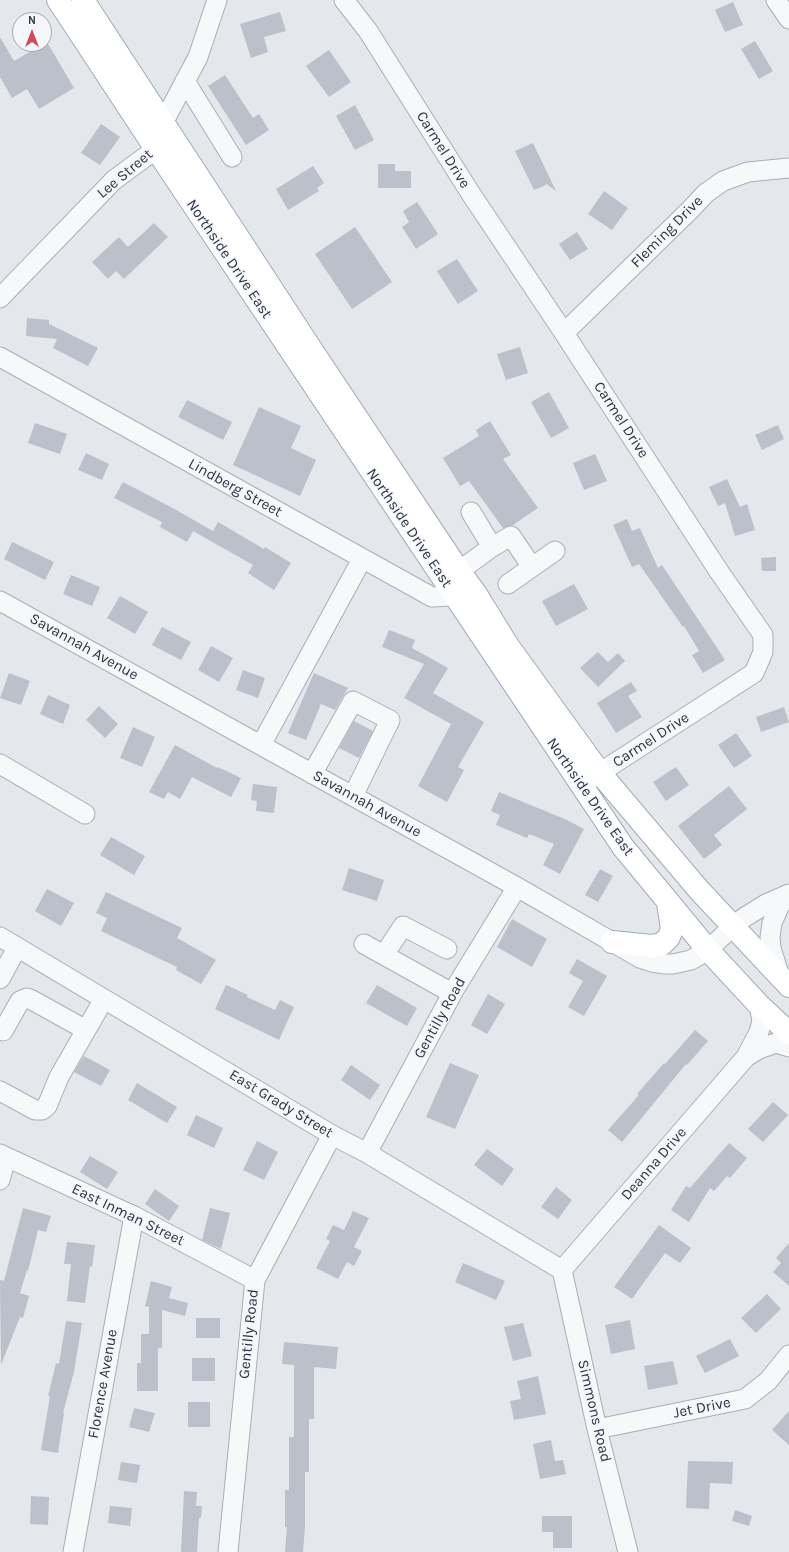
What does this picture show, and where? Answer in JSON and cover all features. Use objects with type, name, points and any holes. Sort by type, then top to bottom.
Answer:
[{"type":"main road","name":"Northside Drive East","points":[[58,0],[156,149],[465,595],[580,784],[623,847],[668,904],[708,950],[759,1005],[789,1033]]},
{"type":"main road","name":"Northside Drive East","points":[[83,0],[311,349],[459,571],[465,595],[508,646],[600,773],[699,890],[784,981]]},
{"type":"main road","points":[[612,942],[652,946],[662,944],[669,937],[672,929],[668,904]]},
{"type":"street","name":"Lee Street","points":[[0,298],[114,180],[156,149],[164,123],[198,57],[217,0]]},
{"type":"street","name":"Carmel Drive","points":[[344,0],[368,31],[475,200],[564,333],[718,570],[763,635],[763,652],[754,673],[600,773],[580,784]]},
{"type":"street","points":[[776,0],[789,19]]},
{"type":"street","points":[[185,81],[232,157]]},
{"type":"street","name":"Fleming Drive","points":[[564,333],[706,193],[723,181],[748,172],[789,168]]},
{"type":"street","name":"Lindberg Street","points":[[0,357],[432,597],[465,595]]},
{"type":"street","points":[[471,512],[492,547]]},
{"type":"street","points":[[459,571],[510,536],[532,567]]},
{"type":"street","points":[[508,584],[555,551]]},
{"type":"street","points":[[261,745],[362,559]]},
{"type":"street","name":"Savannah Avenue","points":[[0,601],[517,887],[640,958],[665,964],[673,964],[691,960],[708,950],[732,926],[766,904],[789,895]]},
{"type":"street","points":[[312,774],[353,701],[390,720],[352,796]]},
{"type":"street","points":[[0,764],[85,814]]},
{"type":"street","name":"Gentilly Road","points":[[367,1152],[452,993],[517,887]]},
{"type":"street","points":[[784,981],[771,948],[770,938],[772,923],[780,905],[789,895]]},
{"type":"street","points":[[384,955],[403,926],[447,949]]},
{"type":"street","name":"East Grady Street","points":[[0,937],[332,1134],[367,1152],[562,1270]]},
{"type":"street","points":[[364,944],[452,993]]},
{"type":"street","points":[[0,979],[17,948]]},
{"type":"street","points":[[1,1032],[20,1001],[27,998],[86,1030]]},
{"type":"street","points":[[0,1091],[35,1110],[42,1110],[47,1106],[59,1077],[104,999]]},
{"type":"street","name":"Deanna Drive","points":[[562,1270],[746,1057],[759,1032],[762,1021],[759,1005]]},
{"type":"street","name":"Deanna Drive","points":[[746,1057],[760,1049],[776,1044],[789,1047]]},
{"type":"street","name":"Gentilly Road","points":[[228,1552],[255,1280],[332,1134]]},
{"type":"street","points":[[0,1180],[3,1156]]},
{"type":"street","name":"East Inman Street","points":[[3,1156],[134,1216],[255,1280]]},
{"type":"street","name":"Florence Avenue","points":[[73,1552],[134,1216]]},
{"type":"street","name":"Simmons Road","points":[[562,1270],[597,1429],[628,1552]]},
{"type":"street","name":"Jet Drive","points":[[597,1429],[745,1399],[768,1381],[789,1355]]},
{"type":"building","points":[[733,2],[743,25],[725,32],[715,10]]},
{"type":"building","points":[[280,12],[286,31],[264,37],[268,52],[251,58],[240,24]]},
{"type":"building","points":[[0,37],[14,61],[30,52],[52,52],[52,51],[74,88],[39,109],[27,89],[12,98],[0,77]]},
{"type":"building","points":[[755,41],[773,71],[759,79],[741,49]]},
{"type":"building","points":[[329,50],[351,82],[329,97],[306,66]]},
{"type":"building","points":[[225,75],[253,118],[259,114],[269,130],[246,145],[208,86]]},
{"type":"building","points":[[355,105],[374,140],[355,150],[336,116]]},
{"type":"building","points":[[101,124],[120,137],[100,165],[81,153]]},
{"type":"building","points":[[533,143],[556,191],[545,183],[546,185],[534,190],[515,151]]},
{"type":"building","points":[[378,164],[395,164],[395,171],[411,171],[411,188],[378,188]]},
{"type":"building","points":[[313,166],[324,183],[317,188],[319,191],[288,210],[276,189]]},
{"type":"building","points":[[604,191],[628,208],[612,230],[588,214]]},
{"type":"building","points":[[417,202],[438,234],[416,249],[402,227],[409,222],[403,211]]},
{"type":"building","points":[[154,223],[168,237],[124,279],[116,271],[108,279],[92,262],[119,237],[128,247]]},
{"type":"building","points":[[355,227],[392,282],[352,309],[315,254]]},
{"type":"building","points":[[577,232],[588,249],[570,260],[559,244]]},
{"type":"building","points":[[457,259],[478,291],[458,304],[437,271]]},
{"type":"building","points":[[27,318],[49,320],[49,324],[98,348],[88,366],[53,348],[57,339],[26,336]]},
{"type":"building","points":[[520,347],[528,373],[506,380],[497,354]]},
{"type":"building","points":[[549,392],[569,428],[551,438],[531,402]]},
{"type":"building","points":[[187,400],[232,422],[223,440],[178,417]]},
{"type":"building","points":[[259,407],[301,426],[291,448],[316,460],[300,496],[233,465]]},
{"type":"building","points":[[490,421],[511,455],[503,459],[538,508],[513,525],[503,528],[469,481],[460,486],[443,458],[479,436],[476,430]]},
{"type":"building","points":[[35,423],[67,434],[60,454],[28,443]]},
{"type":"building","points":[[778,425],[784,439],[762,450],[755,435]]},
{"type":"building","points":[[86,453],[109,464],[102,480],[78,470]]},
{"type":"building","points":[[595,454],[607,481],[584,490],[573,463]]},
{"type":"building","points":[[727,479],[740,507],[747,504],[755,530],[735,536],[725,503],[718,506],[709,487]]},
{"type":"building","points":[[123,482],[213,531],[218,522],[264,549],[265,547],[291,563],[274,590],[248,573],[253,565],[193,531],[187,542],[160,527],[162,522],[114,498]]},
{"type":"building","points":[[627,519],[632,531],[640,528],[658,568],[662,565],[725,660],[703,673],[692,655],[699,651],[684,626],[683,627],[639,564],[632,567],[613,525]]},
{"type":"building","points":[[12,542],[54,562],[45,580],[4,559]]},
{"type":"building","points":[[776,557],[776,571],[762,571],[761,558]]},
{"type":"building","points":[[71,575],[100,587],[92,606],[63,594]]},
{"type":"building","points":[[574,584],[588,609],[556,626],[542,601]]},
{"type":"building","points":[[120,596],[148,612],[135,634],[107,618]]},
{"type":"building","points":[[162,627],[191,642],[181,660],[152,645]]},
{"type":"building","points":[[389,630],[415,640],[412,648],[448,668],[433,693],[484,722],[458,767],[464,770],[447,802],[418,786],[451,724],[404,698],[424,664],[382,647]]},
{"type":"building","points":[[211,646],[233,658],[219,682],[198,670]]},
{"type":"building","points":[[598,652],[608,662],[618,653],[625,661],[598,687],[580,668]]},
{"type":"building","points":[[243,670],[265,678],[258,698],[236,690]]},
{"type":"building","points":[[9,673],[30,681],[21,705],[0,698]]},
{"type":"building","points":[[314,673],[348,688],[335,710],[321,704],[306,740],[288,733]]},
{"type":"building","points":[[631,682],[637,691],[628,696],[642,717],[616,733],[597,703]]},
{"type":"building","points":[[48,695],[70,705],[63,724],[40,714]]},
{"type":"building","points":[[99,706],[118,724],[105,738],[86,720]]},
{"type":"building","points":[[784,707],[789,722],[761,732],[756,717]]},
{"type":"building","points":[[354,721],[373,731],[359,758],[339,748]]},
{"type":"building","points":[[133,727],[155,737],[142,767],[120,758]]},
{"type":"building","points":[[736,733],[752,756],[734,768],[718,745]]},
{"type":"building","points":[[175,745],[217,768],[218,767],[241,778],[231,797],[192,777],[180,799],[168,792],[164,799],[149,792]]},
{"type":"building","points":[[676,767],[689,785],[666,801],[653,782]]},
{"type":"building","points":[[253,784],[277,787],[274,813],[256,811],[257,801],[251,800]]},
{"type":"building","points":[[729,786],[747,809],[714,835],[722,845],[704,859],[678,826]]},
{"type":"building","points":[[499,792],[567,820],[584,829],[560,874],[543,865],[554,844],[529,834],[527,838],[496,825],[500,815],[491,811]]},
{"type":"building","points":[[111,837],[145,856],[134,875],[100,855]]},
{"type":"building","points":[[349,868],[384,880],[377,901],[342,890]]},
{"type":"building","points":[[600,869],[613,876],[598,902],[585,895]]},
{"type":"building","points":[[47,889],[74,903],[61,926],[35,911]]},
{"type":"building","points":[[106,892],[182,928],[177,938],[216,960],[201,984],[176,970],[177,967],[101,931],[107,918],[96,913]]},
{"type":"building","points":[[512,919],[547,939],[532,967],[497,947]]},
{"type":"building","points":[[577,959],[607,976],[584,1016],[568,1007],[583,981],[569,973]]},
{"type":"building","points":[[226,985],[275,1010],[280,1000],[294,1007],[279,1040],[215,1009]]},
{"type":"building","points":[[377,985],[417,1008],[407,1026],[366,1003]]},
{"type":"building","points":[[488,994],[505,1004],[487,1034],[471,1025]]},
{"type":"building","points":[[695,1030],[708,1041],[687,1065],[686,1064],[622,1142],[608,1130],[639,1095],[637,1094]]},
{"type":"building","points":[[84,1056],[110,1070],[101,1086],[74,1072]]},
{"type":"building","points":[[450,1063],[479,1075],[455,1129],[426,1117]]},
{"type":"building","points":[[351,1065],[380,1085],[370,1100],[341,1080]]},
{"type":"building","points":[[137,1083],[177,1107],[167,1123],[128,1100]]},
{"type":"building","points":[[773,1102],[788,1115],[763,1142],[748,1129]]},
{"type":"building","points":[[196,1115],[223,1128],[214,1148],[187,1135]]},
{"type":"building","points":[[257,1141],[278,1152],[264,1180],[243,1170]]},
{"type":"building","points":[[729,1143],[747,1158],[730,1178],[727,1176],[714,1191],[710,1188],[689,1222],[671,1210],[686,1186],[690,1188]]},
{"type":"building","points":[[487,1149],[514,1169],[502,1186],[474,1165]]},
{"type":"building","points":[[90,1156],[118,1172],[107,1189],[80,1172]]},
{"type":"building","points":[[556,1187],[572,1200],[558,1219],[541,1207]]},
{"type":"building","points":[[155,1189],[179,1206],[169,1221],[145,1204]]},
{"type":"building","points":[[23,1208],[51,1216],[46,1232],[38,1230],[28,1271],[27,1270],[20,1293],[29,1296],[23,1318],[20,1317],[1,1365],[0,1280],[4,1281]]},
{"type":"building","points":[[210,1208],[230,1213],[221,1249],[202,1240]]},
{"type":"building","points":[[353,1211],[369,1218],[354,1247],[362,1251],[354,1266],[347,1262],[338,1279],[316,1268],[330,1241],[326,1239],[333,1225],[344,1230]]},
{"type":"building","points":[[659,1225],[691,1248],[680,1263],[665,1253],[632,1299],[614,1287]]},
{"type":"building","points":[[67,1242],[95,1245],[92,1267],[90,1266],[85,1303],[67,1301],[71,1264],[64,1264]]},
{"type":"building","points":[[789,1243],[789,1286],[773,1272],[781,1263],[776,1258]]},
{"type":"building","points":[[463,1263],[505,1281],[496,1300],[455,1282]]},
{"type":"building","points":[[151,1281],[172,1287],[169,1298],[188,1303],[185,1316],[162,1310],[162,1348],[158,1348],[158,1391],[137,1391],[137,1363],[141,1363],[141,1334],[149,1334],[149,1307],[145,1306]]},
{"type":"building","points":[[767,1294],[781,1309],[756,1333],[741,1318]]},
{"type":"building","points":[[196,1318],[220,1318],[220,1338],[196,1338]]},
{"type":"building","points":[[630,1320],[635,1349],[611,1354],[605,1325]]},
{"type":"building","points":[[66,1321],[82,1323],[74,1372],[63,1413],[58,1453],[41,1450],[50,1396],[48,1396],[56,1363],[59,1364]]},
{"type":"building","points":[[523,1323],[532,1356],[513,1361],[504,1327]]},
{"type":"building","points":[[730,1339],[739,1356],[705,1373],[696,1356]]},
{"type":"building","points":[[284,1342],[338,1347],[336,1369],[314,1367],[314,1419],[309,1419],[309,1472],[305,1472],[305,1527],[303,1552],[285,1552],[287,1527],[285,1527],[285,1490],[289,1490],[289,1437],[294,1437],[294,1365],[282,1364]]},
{"type":"building","points":[[192,1358],[215,1358],[215,1381],[192,1381]]},
{"type":"building","points":[[673,1361],[678,1384],[648,1390],[644,1366]]},
{"type":"building","points":[[538,1376],[546,1414],[514,1420],[510,1401],[521,1399],[517,1381]]},
{"type":"building","points":[[188,1402],[210,1402],[210,1427],[188,1427]]},
{"type":"building","points":[[134,1408],[155,1413],[149,1432],[129,1427]]},
{"type":"building","points":[[789,1411],[789,1445],[772,1430]]},
{"type":"building","points":[[551,1440],[555,1461],[563,1460],[566,1474],[540,1479],[533,1444]]},
{"type":"building","points":[[688,1461],[733,1462],[732,1484],[710,1483],[709,1509],[686,1508]]},
{"type":"building","points":[[121,1462],[140,1465],[137,1483],[118,1480]]},
{"type":"building","points":[[184,1491],[197,1492],[196,1506],[202,1506],[201,1518],[199,1518],[197,1552],[181,1552]]},
{"type":"building","points":[[31,1496],[49,1497],[48,1525],[30,1524]]},
{"type":"building","points":[[110,1506],[132,1508],[130,1526],[108,1523]]},
{"type":"building","points":[[735,1510],[752,1516],[749,1526],[732,1521]]},
{"type":"building","points":[[542,1516],[572,1516],[572,1548],[553,1548],[553,1532],[542,1532]]}]
